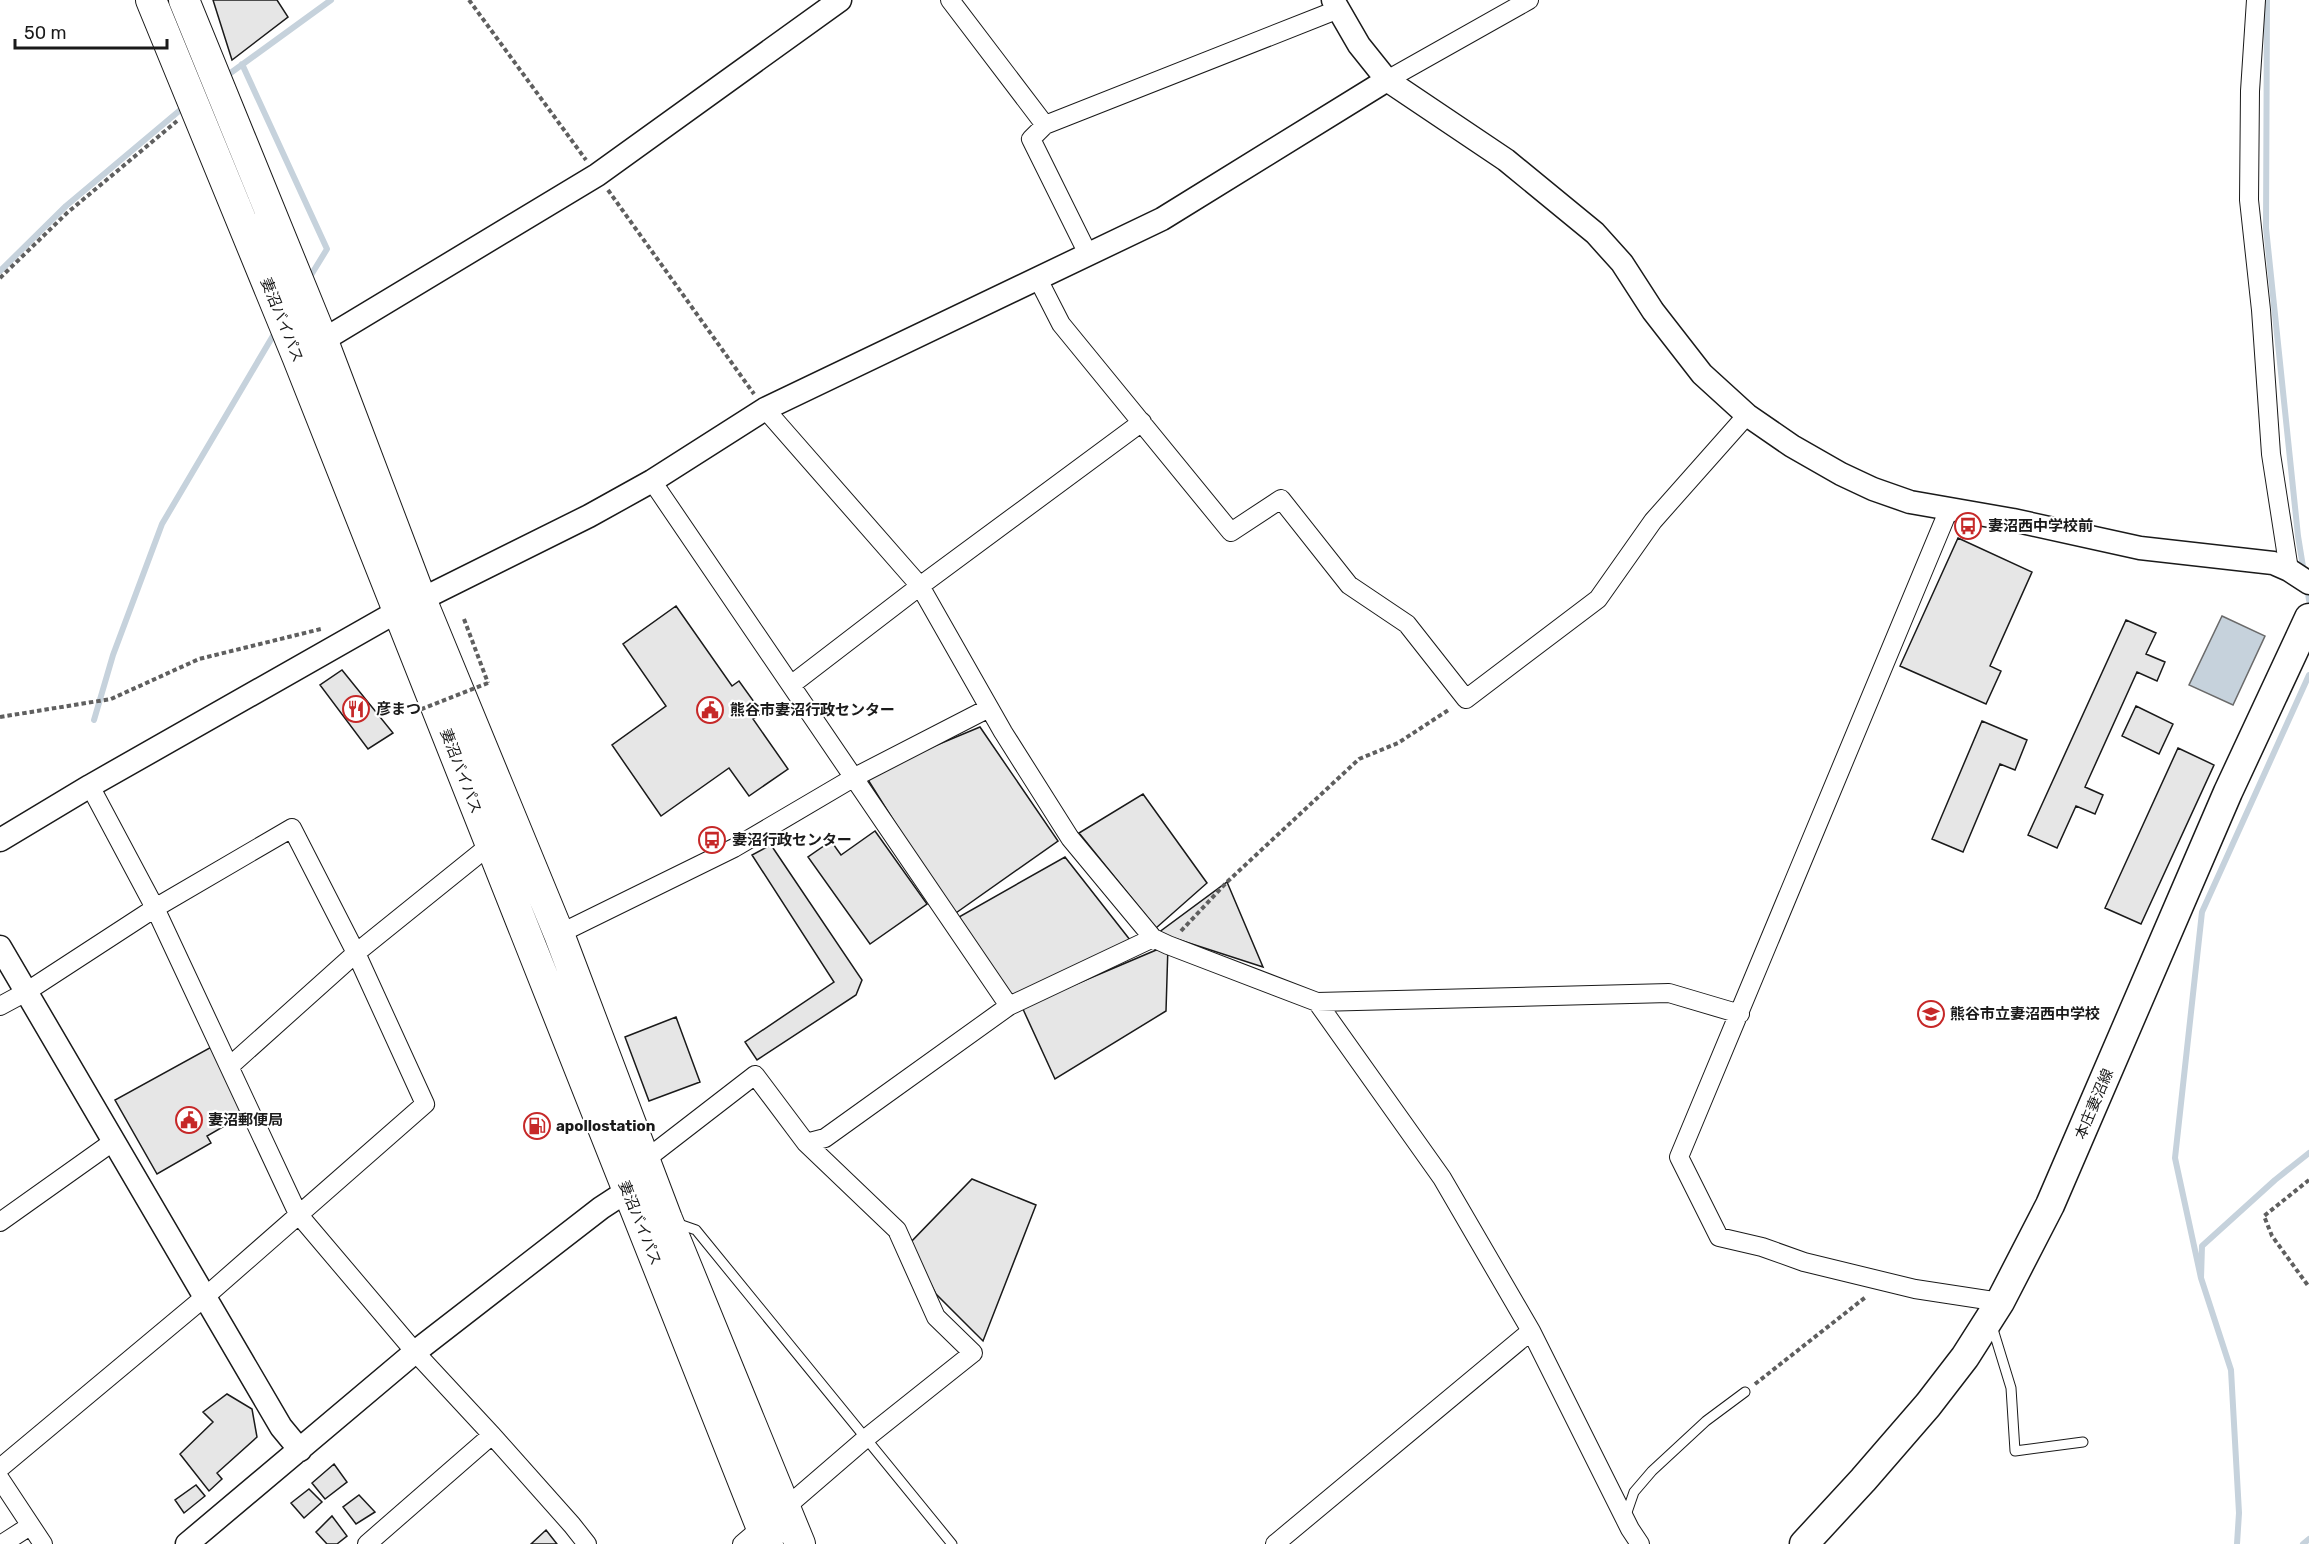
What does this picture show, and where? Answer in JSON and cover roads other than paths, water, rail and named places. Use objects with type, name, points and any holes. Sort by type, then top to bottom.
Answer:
[{"type":"highway","name":"妻沼バイパス","points":[[151,0],[297,356],[559,934],[667,1219],[800,1544]]},
{"type":"highway","name":"妻沼バイパス","points":[[184,0],[323,341],[490,845],[627,1191],[757,1538]]},
{"type":"main road","name":"本庄妻沼線","points":[[1804,1544],[1928,1405],[1965,1358],[1995,1310],[2050,1205],[2228,792],[2309,618]]},
{"type":"street","points":[[297,356],[597,175],[840,0]]},
{"type":"street","points":[[950,0],[1045,125]]},
{"type":"street","points":[[0,840],[90,786],[410,605],[589,516],[652,481],[765,409],[1162,219],[1387,80],[1529,0]]},
{"type":"street","points":[[2256,0],[2250,91],[2249,200],[2261,310],[2271,454],[2289,570]]},
{"type":"street","points":[[1088,254],[1031,139],[1045,125],[1336,5],[1359,45],[1387,80],[1506,160],[1595,233],[1622,262],[1653,311],[1702,374],[1747,415],[1792,446],[1849,478],[1910,502],[2013,520],[2140,548],[2273,563],[2309,583]]},
{"type":"street","points":[[1038,279],[1061,324],[1231,532],[1281,499],[1349,585],[1407,624],[1466,699],[1598,599],[1653,521],[1747,415]]},
{"type":"street","points":[[765,409],[920,586],[989,708],[1070,838],[1160,942],[1317,1002],[1669,993],[1740,1014]]},
{"type":"street","points":[[791,685],[920,586],[1142,422]]},
{"type":"street","points":[[652,481],[1009,1006]]},
{"type":"street","points":[[1949,509],[1679,1157],[1719,1237],[1762,1247],[1804,1262],[1915,1288],[1995,1310]]},
{"type":"street","points":[[559,934],[734,848],[853,778],[989,708]]},
{"type":"street","points":[[90,786],[155,908],[298,1214],[415,1352],[492,1435],[572,1525],[586,1544]]},
{"type":"street","points":[[0,1006],[26,992],[155,908],[292,828],[356,953],[425,1104],[206,1296],[0,1468]]},
{"type":"street","points":[[230,1066],[356,953],[490,845]]},
{"type":"street","points":[[806,1143],[825,1138],[1009,1006],[1160,942]]},
{"type":"street","points":[[0,947],[281,1427],[300,1450]]},
{"type":"street","points":[[1317,1002],[1442,1178],[1531,1331],[1640,1544]]},
{"type":"street","points":[[645,1160],[755,1075],[806,1143],[897,1230],[936,1317],[973,1353],[865,1439],[786,1508]]},
{"type":"street","points":[[0,1222],[114,1141]]},
{"type":"street","points":[[187,1544],[415,1352],[601,1208],[627,1191]]},
{"type":"street","points":[[1275,1544],[1531,1331]]},
{"type":"street","points":[[367,1544],[492,1435]]},
{"type":"street","points":[[0,1479],[43,1544]]},
{"type":"street","points":[[2,1544],[30,1526]]},
{"type":"lane","points":[[667,1219],[696,1230],[952,1544]]},
{"type":"lane","points":[[1995,1310],[2011,1388],[2015,1451],[2083,1442]]},
{"type":"lane","points":[[1625,1518],[1634,1492],[1652,1471],[1706,1421],[1745,1392]]},
{"type":"waterway","points":[[225,77],[331,0]]},
{"type":"waterway","points":[[2267,0],[2266,228],[2298,536],[2304,573]]},
{"type":"waterway","points":[[242,64],[327,249],[308,280]]},
{"type":"waterway","points":[[0,271],[66,206],[185,106]]},
{"type":"waterway","points":[[94,720],[113,655],[162,524],[277,329]]},
{"type":"waterway","points":[[2307,586],[2309,600]]},
{"type":"waterway","points":[[2201,1278],[2175,1158],[2202,912],[2309,675]]},
{"type":"waterway","points":[[2237,1544],[2239,1513],[2231,1370],[2201,1278],[2202,1246],[2275,1180],[2309,1153]]},
{"type":"waterway","points":[[2303,1544],[2309,1539]]},
{"type":"place","name":"妻沼西中学校前","points":[[1968,526]]},
{"type":"place","name":"彦まつ","points":[[356,709]]},
{"type":"place","name":"熊谷市妻沼行政センター","points":[[710,710]]},
{"type":"place","name":"妻沼行政センター","points":[[712,840]]},
{"type":"place","name":"熊谷市立妻沼西中学校","points":[[1931,1014]]},
{"type":"place","name":"妻沼郵便局","points":[[189,1120]]},
{"type":"place","name":"apollostation","points":[[537,1126]]}]
